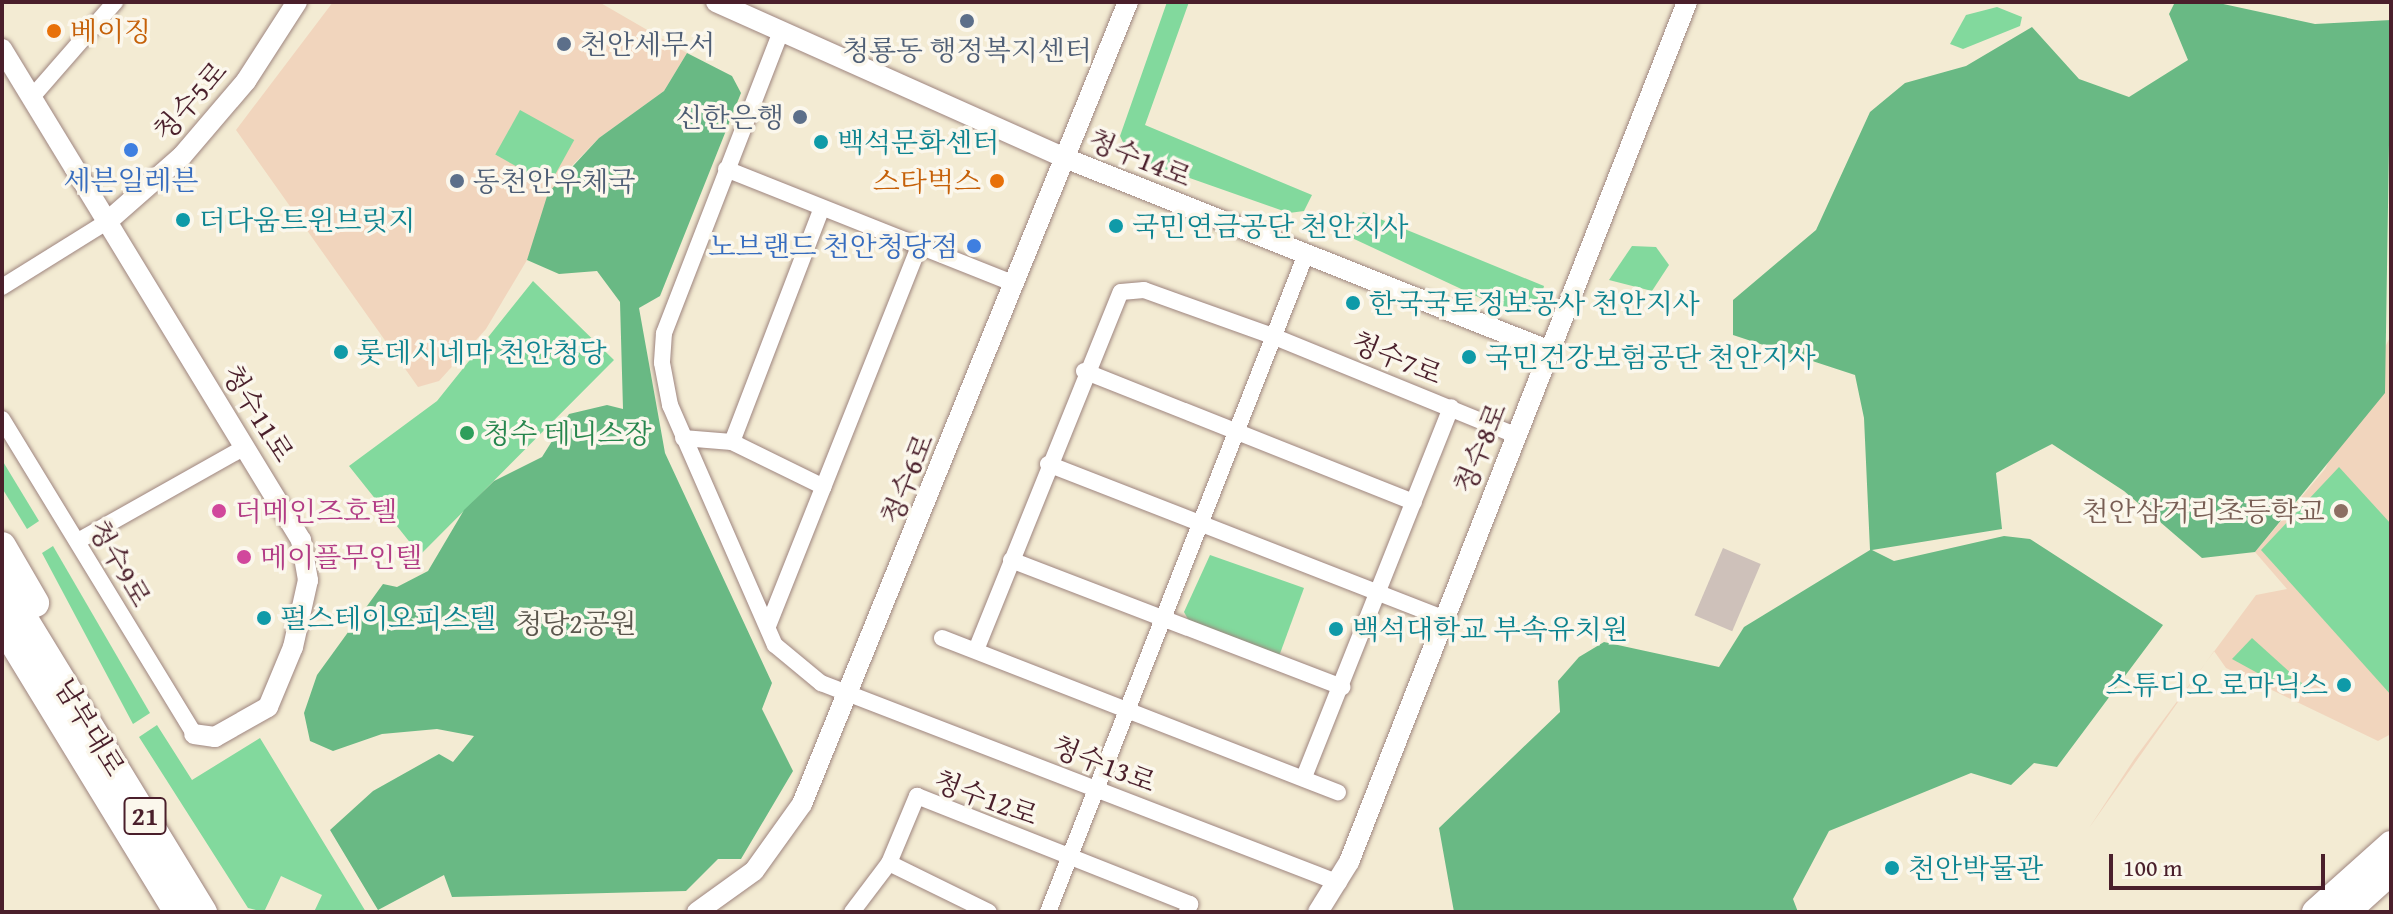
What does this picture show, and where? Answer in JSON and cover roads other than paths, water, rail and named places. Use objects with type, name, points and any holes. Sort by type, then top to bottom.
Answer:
[{"type":"highway","points":[[2,546],[60,652],[77,726]]},
{"type":"highway","name":"남부대로","points":[[2,583],[77,726],[173,896],[203,912]]},
{"type":"highway","name":"남부대로","points":[[2,624],[77,726]]},
{"type":"highway","points":[[2,648],[77,726]]},
{"type":"highway","points":[[173,896],[213,912]]},
{"type":"main road","points":[[2315,912],[2391,844]]},
{"type":"main road","points":[[2347,912],[2388,877]]},
{"type":"street","points":[[33,96],[115,2]]},
{"type":"street","name":"청수5로","points":[[108,221],[182,156],[246,81],[297,2]]},
{"type":"street","name":"청수14로","points":[[716,2],[780,34],[879,71],[1065,158],[1550,351]]},
{"type":"street","name":"청수6로","points":[[697,912],[754,871],[784,834],[851,695],[1128,2]]},
{"type":"street","name":"청수8로","points":[[1318,912],[1339,883],[1687,2]]},
{"type":"street","points":[[780,34],[664,333],[665,383],[683,438],[768,626],[794,666],[851,695]]},
{"type":"street","name":"청수11로","points":[[2,49],[301,540],[308,580],[293,647],[268,707],[215,737],[194,734]]},
{"type":"street","points":[[726,169],[1015,284]]},
{"type":"street","points":[[732,442],[822,208]]},
{"type":"street","points":[[2,287],[108,221]]},
{"type":"street","points":[[768,626],[919,247]]},
{"type":"street","points":[[1048,912],[1306,254]]},
{"type":"street","name":"청수7로","points":[[976,650],[1112,303],[1130,289],[1275,337],[1451,407],[1304,777]]},
{"type":"street","points":[[1084,371],[1414,502]]},
{"type":"street","points":[[1451,407],[1515,435]]},
{"type":"street","name":"청수9로","points":[[2,419],[194,734]]},
{"type":"street","points":[[683,438],[732,442],[824,487]]},
{"type":"street","points":[[78,541],[245,447]]},
{"type":"street","points":[[1048,464],[1443,618]]},
{"type":"street","points":[[1011,560],[1342,687]]},
{"type":"street","points":[[942,638],[1338,792]]},
{"type":"street","name":"청수13로","points":[[851,695],[1339,883]]},
{"type":"street","name":"청수12로","points":[[852,912],[889,863],[917,796],[1070,857]]},
{"type":"street","points":[[1070,857],[1190,904],[1187,912]]},
{"type":"street","points":[[889,863],[989,912]]},
{"type":"place","name":"청룡동 행정복지센터","points":[[967,21]]},
{"type":"place","name":"베이징","points":[[54,31]]},
{"type":"place","name":"천안세무서","points":[[564,44]]},
{"type":"place","name":"신한은행","points":[[800,117]]},
{"type":"place","name":"백석문화센터","points":[[821,142]]},
{"type":"place","name":"세븐일레븐","points":[[131,150]]},
{"type":"place","name":"동천안우체국","points":[[457,181]]},
{"type":"place","name":"스타벅스","points":[[997,181]]},
{"type":"place","name":"더다움트윈브릿지","points":[[183,220]]},
{"type":"place","name":"국민연금공단 천안지사","points":[[1116,226]]},
{"type":"place","name":"노브랜드 천안청당점","points":[[974,246]]},
{"type":"place","name":"한국국토정보공사 천안지사","points":[[1353,303]]},
{"type":"place","name":"롯데시네마 천안청당","points":[[341,352]]},
{"type":"place","name":"국민건강보험공단 천안지사","points":[[1469,357]]},
{"type":"place","name":"청수 테니스장","points":[[467,433]]},
{"type":"place","name":"더메인즈호텔","points":[[219,511]]},
{"type":"place","name":"천안삼거리초등학교","points":[[2341,511]]},
{"type":"place","name":"메이플무인텔","points":[[244,557]]},
{"type":"place","name":"펄스테이오피스텔","points":[[264,618]]},
{"type":"place","name":"백석대학교 부속유치원","points":[[1336,629]]},
{"type":"place","name":"스튜디오 로마닉스","points":[[2344,685]]},
{"type":"place","name":"천안박물관","points":[[1892,868]]},
{"type":"park label","name":"청당2공원","points":[[576,623]]}]
